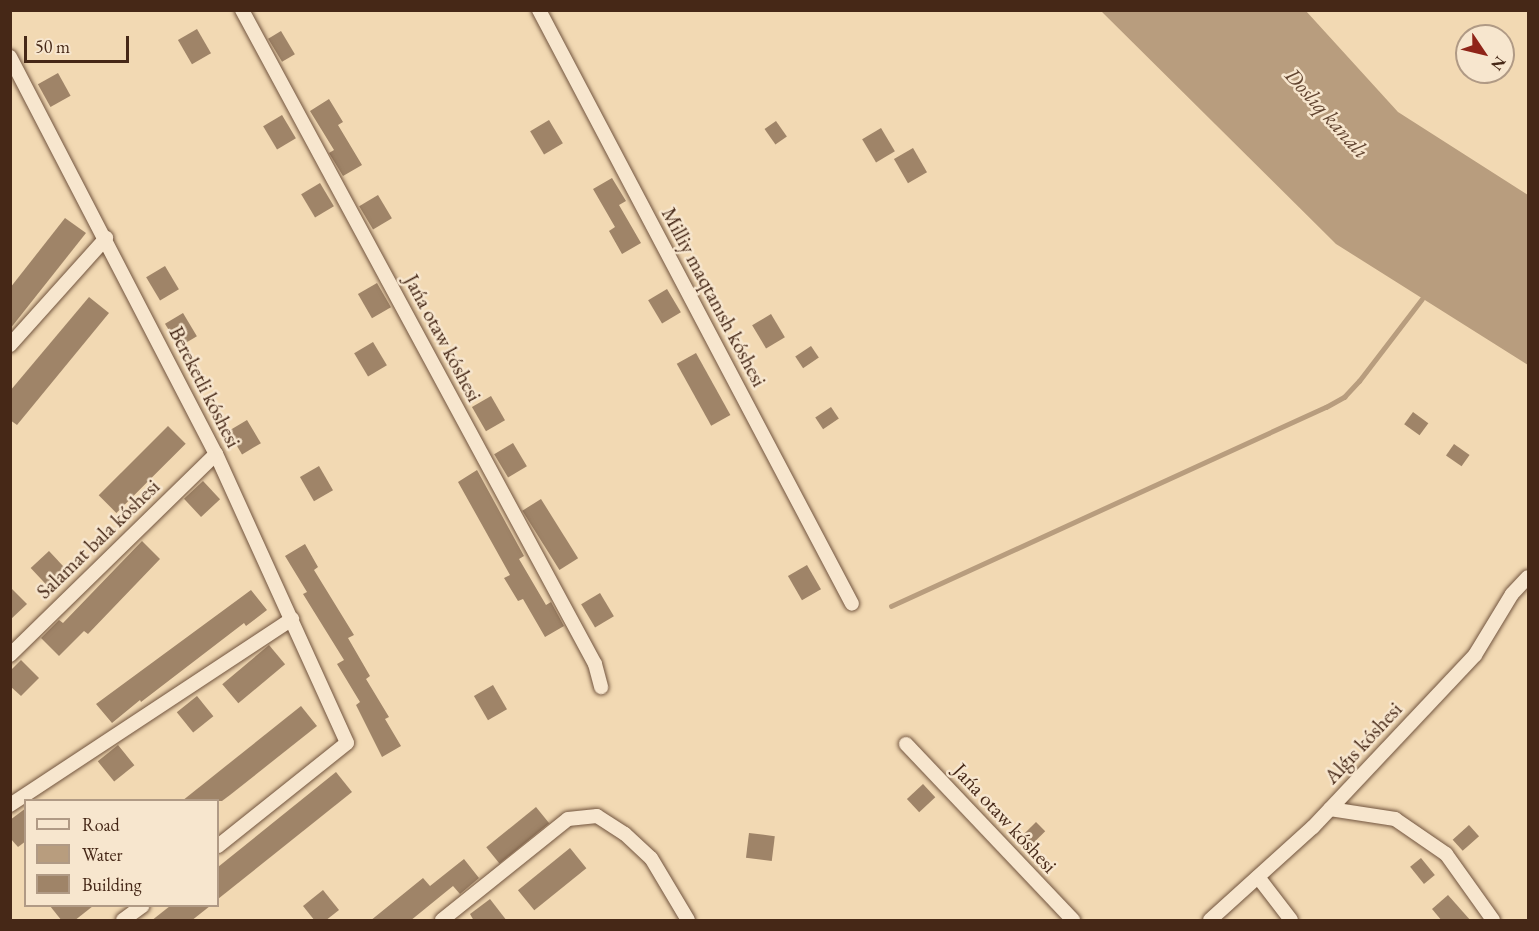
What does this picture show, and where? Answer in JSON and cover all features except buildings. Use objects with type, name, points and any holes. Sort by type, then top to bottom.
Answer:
[{"type":"street","name":"Jańa otaw kóshesi","points":[[242,10],[589,653],[601,687]]},
{"type":"street","name":"Milliy maqtanısh kóshesi","points":[[539,10],[852,604]]},
{"type":"street","name":"Bereketli kóshesi","points":[[10,57],[106,238],[216,454],[347,743],[219,845]]},
{"type":"street","points":[[10,345],[106,238]]},
{"type":"street","name":"Salamat bala kóshesi","points":[[10,655],[216,454]]},
{"type":"street","name":"Alǵıs kóshesi","points":[[1210,921],[1330,808],[1475,655],[1512,594],[1528,577]]},
{"type":"street","points":[[10,805],[292,619]]},
{"type":"street","name":"Jańa otaw kóshesi","points":[[906,744],[1073,921]]},
{"type":"street","points":[[1330,808],[1395,819],[1446,854],[1493,921]]},
{"type":"street","points":[[442,921],[568,819],[597,816],[625,834],[651,858],[688,921]]},
{"type":"street","points":[[1258,877],[1291,921]]},
{"type":"street","points":[[123,921],[141,907]]},
{"type":"water","name":"Doslıq kanalı","points":[[1101,11],[1306,11],[1398,112],[1528,195],[1528,365],[1336,244]]},
{"type":"waterway","points":[[891,606],[1344,397],[1422,299]]}]
